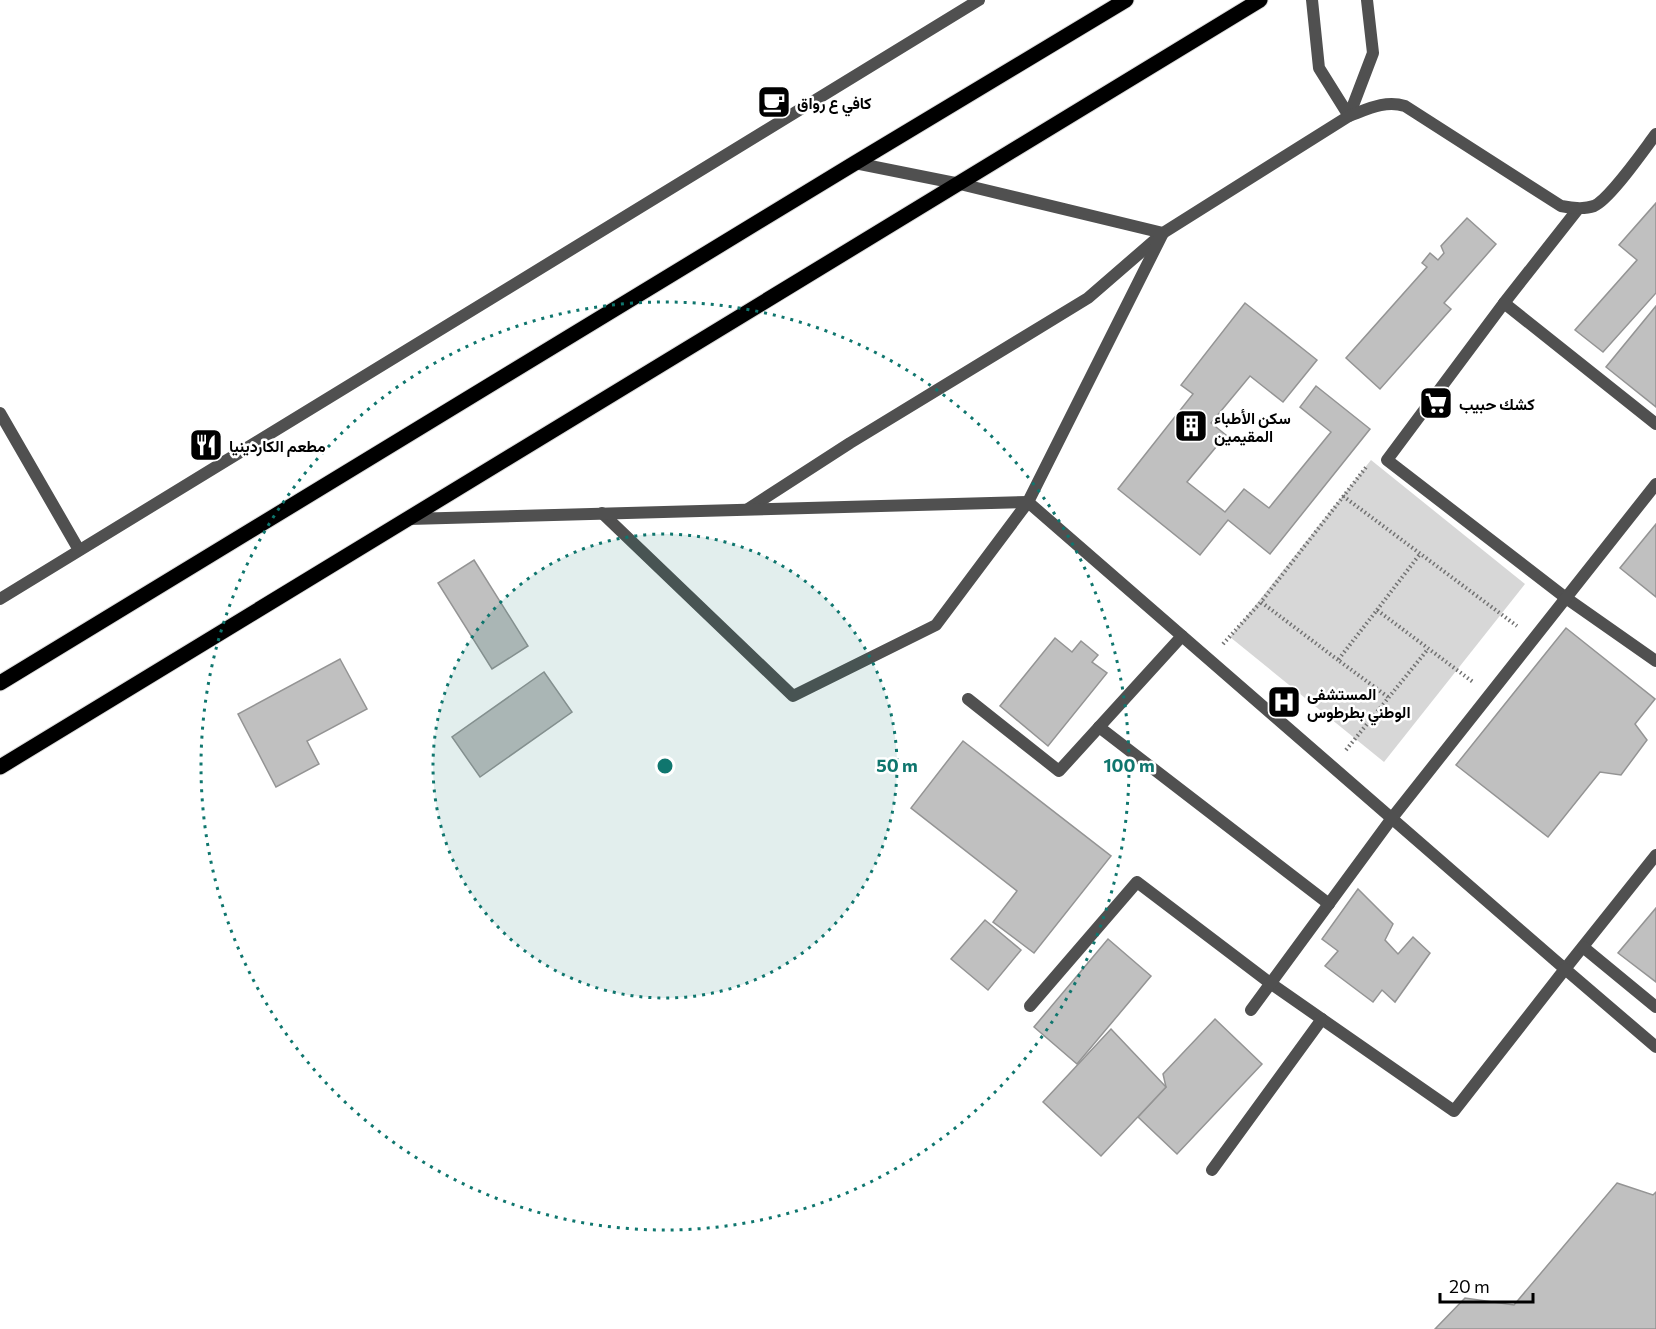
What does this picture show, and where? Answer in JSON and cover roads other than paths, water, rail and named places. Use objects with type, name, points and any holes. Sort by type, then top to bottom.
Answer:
[{"type":"main road","points":[[0,683],[1126,0]]},
{"type":"main road","points":[[0,767],[1260,0]]},
{"type":"street","points":[[0,599],[979,0]]},
{"type":"street","points":[[1312,0],[1319,68],[1349,116]]},
{"type":"street","points":[[1349,116],[1373,52],[1367,0]]},
{"type":"street","points":[[747,509],[850,443],[1088,298],[1163,233],[1349,116],[1394,102],[1405,106],[1561,206],[1578,209],[1594,206],[1608,196],[1656,134]]},
{"type":"street","points":[[855,163],[960,184],[1163,233]]},
{"type":"street","points":[[1578,209],[1504,303],[1387,460],[1566,598],[1656,661]]},
{"type":"street","points":[[602,513],[793,696],[936,625],[1028,502],[1163,233]]},
{"type":"street","points":[[1504,303],[1656,424]]},
{"type":"street","points":[[0,413],[79,550]]},
{"type":"street","points":[[1251,1010],[1392,818],[1656,484]]},
{"type":"street","points":[[409,519],[1028,502],[1656,1047]]},
{"type":"street","points":[[968,699],[1059,771],[1182,636]]},
{"type":"street","points":[[1098,727],[1329,904]]},
{"type":"street","points":[[1030,1006],[1137,882],[1270,983],[1454,1111],[1656,855]]},
{"type":"street","points":[[1583,947],[1656,1007]]},
{"type":"street","points":[[1212,1170],[1322,1019]]},
{"type":"place","name":"كافي ع رواق","points":[[774,102]]},
{"type":"place","name":"كشك حبيب","points":[[1436,403]]},
{"type":"place","name":"سكن الأطباء المقيمين","points":[[1191,426]]},
{"type":"place","name":"مطعم الكاردينيا","points":[[206,445]]},
{"type":"place","name":"المستشفى الوطني بطرطوس","points":[[1284,702]]}]
